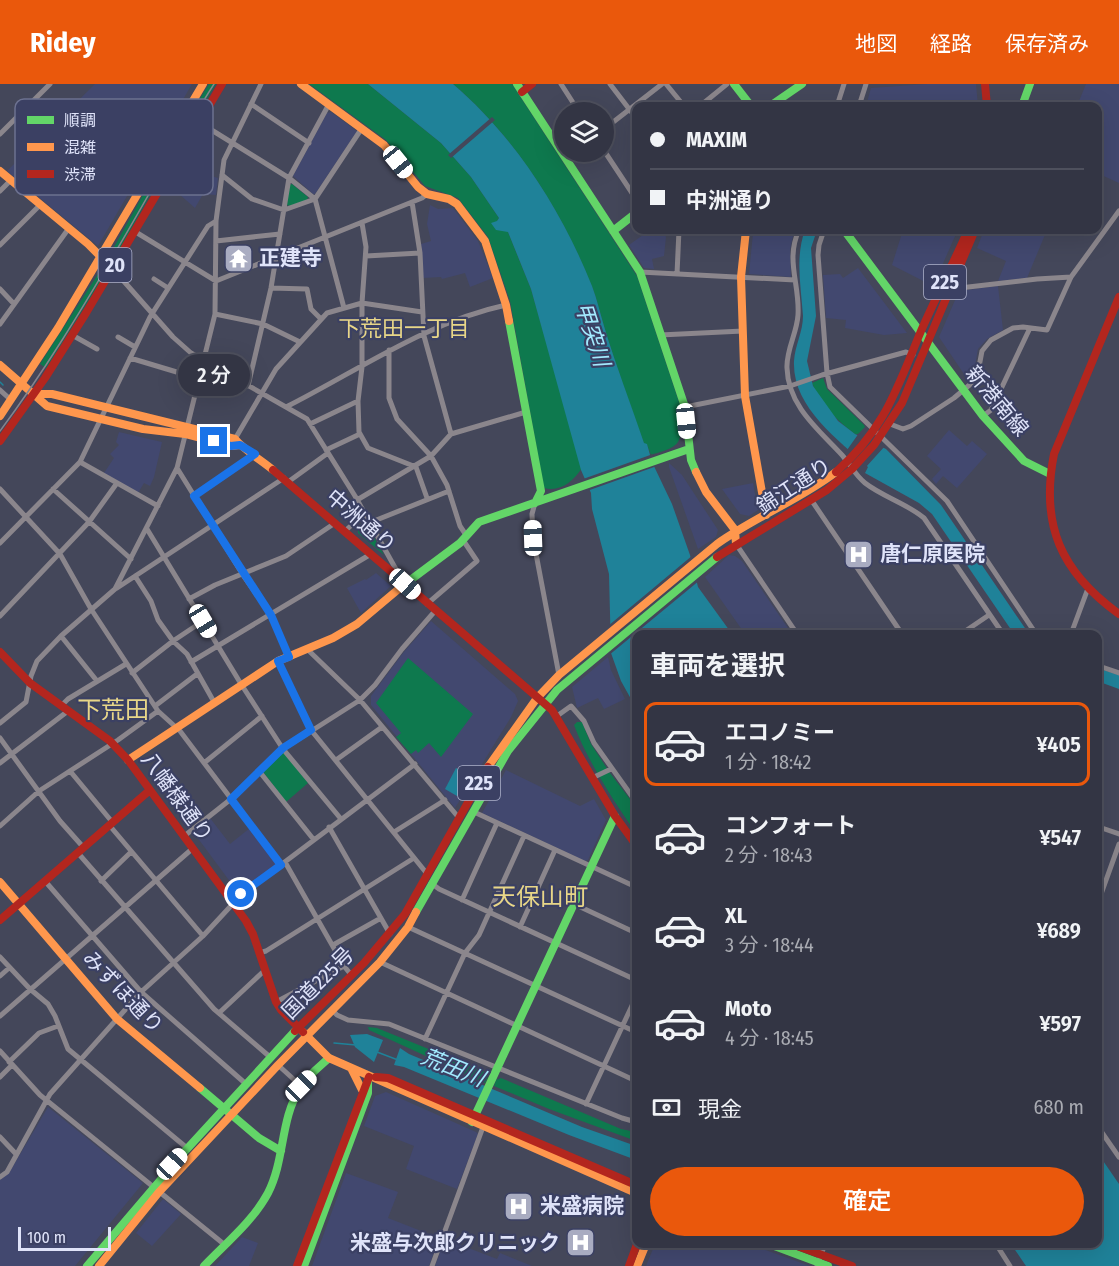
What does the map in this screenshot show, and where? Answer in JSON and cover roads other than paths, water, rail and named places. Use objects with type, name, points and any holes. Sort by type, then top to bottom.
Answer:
[{"type":"main road","name":"20","points":[[194,99],[203,84]]},
{"type":"main road","name":"20","points":[[212,99],[222,84]]},
{"type":"main road","points":[[301,84],[384,145],[418,188],[427,194],[448,199],[457,204],[485,241],[506,305],[541,491],[535,503]]},
{"type":"main road","points":[[517,84],[554,141]]},
{"type":"main road","points":[[522,92],[532,84]]},
{"type":"main road","points":[[734,84],[748,102]]},
{"type":"main road","points":[[985,84],[987,102]]},
{"type":"main road","points":[[1023,102],[1030,84]]},
{"type":"main road","points":[[775,102],[798,85]]},
{"type":"main road","points":[[568,162],[640,272],[685,407],[692,465],[706,492],[735,530],[736,544]]},
{"type":"main road","points":[[0,171],[15,183]]},
{"type":"main road","points":[[30,195],[113,269]]},
{"type":"main road","name":"20","points":[[0,416],[102,257],[136,195]]},
{"type":"main road","name":"20","points":[[0,441],[35,394],[113,269],[155,195]]},
{"type":"main road","points":[[613,231],[632,216]]},
{"type":"main road","points":[[746,234],[741,277],[745,396],[766,514]]},
{"type":"main road","name":"新港南線","points":[[847,234],[983,416],[1024,461],[1048,473]]},
{"type":"main road","name":"錦江通り","points":[[541,700],[557,690],[702,569],[736,544],[812,501],[850,462],[892,404],[921,333],[966,234]]},
{"type":"main road","name":"錦江通り","points":[[541,700],[560,675],[699,557],[735,530],[816,486],[850,462],[859,463],[881,438],[902,403],[973,234]]},
{"type":"main road","points":[[1119,297],[1055,450],[1048,473],[1051,519],[1063,556],[1087,591],[1102,604],[1119,614]]},
{"type":"main road","name":"中洲通り","points":[[0,365],[47,406],[142,429],[186,430]]},
{"type":"main road","name":"中洲通り","points":[[35,394],[52,394],[145,417],[231,446],[237,442],[255,454],[557,716],[615,816],[632,839]]},
{"type":"main road","points":[[142,429],[145,417]]},
{"type":"main road","points":[[128,760],[278,661],[333,638],[357,624],[486,518],[689,449]]},
{"type":"main road","name":"八幡様通り","points":[[0,652],[30,683],[113,743],[128,760],[246,921],[276,1002]]},
{"type":"main road","name":"国道225号","points":[[87,1266],[156,1189],[231,1116],[300,1042],[310,1039],[332,1010],[380,962],[408,927],[508,751],[541,700]]},
{"type":"main road","name":"国道225号","points":[[99,1266],[187,1148],[271,1056],[352,976],[390,934],[405,914],[493,758],[541,700]]},
{"type":"main road","points":[[0,920],[150,790]]},
{"type":"main road","points":[[474,1119],[615,816]]},
{"type":"main road","name":"みずほ通り","points":[[0,882],[117,1019],[231,1116],[259,1138],[281,1151]]},
{"type":"main road","points":[[276,1002],[298,1028],[329,1058],[369,1077],[388,1077],[474,1119],[632,1183]]},
{"type":"main road","points":[[204,1266],[256,1210],[268,1193],[289,1116],[301,1086],[329,1058]]},
{"type":"main road","points":[[351,1068],[362,1090]]},
{"type":"main road","points":[[297,1266],[362,1090],[369,1077]]},
{"type":"main road","points":[[304,1266],[368,1093],[369,1077]]},
{"type":"main road","points":[[474,1119],[483,1127],[555,1153],[632,1191]]},
{"type":"main road","points":[[629,1266],[636,1248]]},
{"type":"main road","points":[[637,1266],[644,1248]]},
{"type":"main road","points":[[781,1248],[819,1261],[852,1266]]},
{"type":"main road","points":[[798,1248],[828,1266]]},
{"type":"street","points":[[35,99],[50,84]]},
{"type":"street","points":[[116,589],[177,468],[215,314],[216,221],[224,160],[261,84]]},
{"type":"street","points":[[561,84],[573,102]]},
{"type":"street","points":[[610,84],[632,113]]},
{"type":"street","points":[[640,102],[664,84],[680,102]]},
{"type":"street","points":[[705,102],[728,84]]},
{"type":"street","points":[[838,102],[844,84]]},
{"type":"street","points":[[861,102],[866,84]]},
{"type":"street","points":[[251,104],[309,143]]},
{"type":"street","points":[[249,386],[271,288],[289,178],[329,104]]},
{"type":"street","points":[[614,122],[632,108]]},
{"type":"street","points":[[0,134],[15,119]]},
{"type":"street","points":[[222,175],[252,199],[284,210],[315,199],[362,128]]},
{"type":"street","points":[[213,131],[289,178],[315,199],[344,308]]},
{"type":"street","points":[[612,162],[632,193]]},
{"type":"street","points":[[0,191],[11,180]]},
{"type":"street","points":[[216,281],[362,223],[427,194]]},
{"type":"street","points":[[412,202],[420,253],[424,336],[451,434]]},
{"type":"street","points":[[0,245],[41,204]]},
{"type":"street","points":[[891,424],[903,429],[911,426],[963,391],[976,377],[982,351],[992,340],[1013,328],[1047,330],[1071,277],[1119,211]]},
{"type":"street","points":[[0,543],[80,462],[99,419],[153,313],[208,226],[216,221]]},
{"type":"street","points":[[362,223],[366,256],[362,303],[363,367],[358,401],[360,434],[368,448],[416,467],[428,498]]},
{"type":"street","points":[[0,324],[69,228]]},
{"type":"street","points":[[134,231],[216,281]]},
{"type":"street","points":[[216,241],[280,234]]},
{"type":"street","points":[[677,274],[679,234]]},
{"type":"street","points":[[798,234],[792,250],[798,314],[787,356],[787,369],[803,412],[850,462],[866,484],[924,518],[1000,630]]},
{"type":"street","points":[[823,234],[818,255],[830,387],[947,501],[1033,630]]},
{"type":"street","points":[[366,256],[420,253]]},
{"type":"street","points":[[113,269],[173,337],[205,362],[264,392],[307,419],[405,584]]},
{"type":"street","points":[[640,272],[795,280]]},
{"type":"street","points":[[949,289],[1071,277]]},
{"type":"street","points":[[154,279],[168,288]]},
{"type":"street","points":[[271,288],[307,289],[311,309],[320,318]]},
{"type":"street","points":[[0,289],[14,304]]},
{"type":"street","points":[[237,442],[276,369],[320,318],[327,313],[362,303],[422,312]]},
{"type":"street","points":[[288,406],[363,367],[389,350],[469,315],[506,305]]},
{"type":"street","points":[[215,314],[263,324],[300,342]]},
{"type":"street","points":[[983,416],[991,410],[1030,328]]},
{"type":"street","points":[[660,334],[743,331]]},
{"type":"street","points":[[72,334],[97,349]]},
{"type":"street","points":[[118,337],[135,347]]},
{"type":"street","points":[[389,350],[389,398],[397,419],[431,456],[449,490],[464,538],[477,561],[427,604]]},
{"type":"street","points":[[685,407],[793,385],[827,373],[906,352],[913,355]]},
{"type":"street","points":[[130,358],[200,379]]},
{"type":"street","points":[[0,390],[11,400]]},
{"type":"street","points":[[310,424],[358,401]]},
{"type":"street","points":[[357,500],[416,467],[431,456],[451,434],[526,412]]},
{"type":"street","points":[[0,723],[26,702],[37,661],[91,609],[164,556],[327,452],[360,434]]},
{"type":"street","points":[[194,496],[255,454]]},
{"type":"street","points":[[80,462],[158,506]]},
{"type":"street","points":[[177,468],[243,575],[271,615],[289,657]]},
{"type":"street","points":[[0,616],[60,554],[88,522],[117,483]]},
{"type":"street","points":[[0,489],[60,554],[132,674],[283,864],[352,976]]},
{"type":"street","points":[[53,489],[131,559]]},
{"type":"street","points":[[369,523],[449,490]]},
{"type":"street","points":[[812,501],[899,630]]},
{"type":"street","points":[[535,503],[532,514],[533,538],[560,675]]},
{"type":"street","points":[[345,531],[364,514]]},
{"type":"street","points":[[189,598],[286,556],[335,523]]},
{"type":"street","points":[[147,529],[262,717],[283,748],[341,819]]},
{"type":"street","points":[[736,544],[794,630]]},
{"type":"street","points":[[191,662],[371,554]]},
{"type":"street","points":[[135,576],[151,601],[158,620],[172,641],[187,654],[214,702]]},
{"type":"street","points":[[1072,630],[1087,591]]},
{"type":"street","points":[[183,837],[231,799],[283,748],[360,700],[375,685],[435,611]]},
{"type":"street","points":[[967,630],[989,615]]},
{"type":"street","points":[[132,674],[172,641],[203,621]]},
{"type":"street","points":[[61,636],[97,681]]},
{"type":"street","points":[[307,649],[360,700],[459,818]]},
{"type":"street","points":[[278,661],[311,730],[427,874],[432,886],[632,978]]},
{"type":"street","points":[[61,705],[126,664]]},
{"type":"street","points":[[1102,667],[1119,673]]},
{"type":"street","points":[[0,826],[39,791],[113,743],[197,674]]},
{"type":"street","points":[[557,716],[571,706],[584,721],[611,769],[632,797]]},
{"type":"street","points":[[0,763],[68,711]]},
{"type":"street","points":[[204,763],[262,717]]},
{"type":"street","points":[[336,760],[382,727]]},
{"type":"street","points":[[0,738],[101,881],[124,908],[219,1013],[271,1056]]},
{"type":"street","points":[[0,1177],[7,1172],[46,1100],[141,992],[203,936],[241,894],[366,798],[415,764]]},
{"type":"street","points":[[592,778],[611,769]]},
{"type":"street","points":[[70,771],[131,852],[203,936]]},
{"type":"street","points":[[259,771],[314,840]]},
{"type":"street","points":[[394,832],[445,800]]},
{"type":"street","points":[[474,812],[632,885]]},
{"type":"street","points":[[462,900],[497,823]]},
{"type":"street","points":[[329,827],[390,934]]},
{"type":"street","points":[[1102,828],[1119,834]]},
{"type":"street","points":[[425,1039],[465,953],[479,935],[524,836]]},
{"type":"street","points":[[1102,891],[1119,844]]},
{"type":"street","points":[[0,1016],[192,849]]},
{"type":"street","points":[[520,927],[555,850]]},
{"type":"street","points":[[101,881],[131,852]]},
{"type":"street","points":[[259,952],[266,951],[414,858]]},
{"type":"street","points":[[45,881],[141,992],[246,1085]]},
{"type":"street","points":[[573,904],[632,931]]},
{"type":"street","points":[[333,945],[381,918]]},
{"type":"street","points":[[408,927],[632,1030]]},
{"type":"street","points":[[0,957],[30,989],[48,1004],[68,1049],[187,1148]]},
{"type":"street","points":[[380,962],[632,1079]]},
{"type":"street","points":[[276,1002],[344,966]]},
{"type":"street","points":[[0,976],[9,968]]},
{"type":"street","points":[[219,1013],[265,970]]},
{"type":"street","points":[[586,1104],[632,1005]]},
{"type":"street","points":[[332,1010],[348,1020],[389,1024],[497,1069],[632,1121]]},
{"type":"street","points":[[0,1077],[39,1033],[58,1026]]},
{"type":"street","points":[[0,1051],[46,1100],[225,1245]]},
{"type":"street","points":[[280,1063],[301,1086]]},
{"type":"street","points":[[432,1266],[483,1127]]},
{"type":"street","points":[[1102,1133],[1119,1157]]},
{"type":"street","points":[[0,1137],[16,1154]]},
{"type":"street","points":[[999,1248],[1010,1266]]},
{"type":"water","name":"甲突川","points":[[368,84],[453,84],[497,127],[534,177],[566,230],[592,286],[613,356],[644,443],[647,444],[652,462],[672,504],[690,555],[698,587],[729,630],[632,630],[632,701],[621,681],[611,653],[609,574],[592,509],[591,493],[581,470],[531,289],[508,232],[496,230],[491,223],[499,218],[471,177],[441,143]]},
{"type":"water","points":[[804,234],[816,234],[811,248],[816,316],[807,361],[813,386],[838,421],[855,434],[886,449],[941,505],[1026,630],[1011,630],[932,514],[919,503],[865,473],[868,467],[819,421],[809,407],[795,378],[794,361],[803,322],[799,261]]},
{"type":"water","points":[[1102,670],[1119,675],[1119,689],[1102,683]]},
{"type":"water","points":[[456,768],[469,775],[457,796],[445,789]]},
{"type":"water","points":[[367,1034],[383,1040],[374,1062],[355,1047],[350,1035]]},
{"type":"water","points":[[400,1048],[409,1054],[582,1127],[632,1145],[632,1159],[404,1067],[394,1065]]},
{"type":"water","points":[[1102,1159],[1119,1184],[1119,1266],[1026,1266],[1014,1248],[1102,1248]]},
{"type":"waterway","name":"荒田川","points":[[0,382],[3,385]]},
{"type":"waterway","name":"荒田川","points":[[334,1043],[356,1045]]},
{"type":"waterway","name":"荒田川","points":[[377,1052],[398,1060]]},
{"type":"tram line","points":[[205,99],[214,84]]},
{"type":"tram line","points":[[0,431],[77,317],[149,195]]},
{"type":"place","name":"正建寺","points":[[238,258]]},
{"type":"place","name":"唐仁原医院","points":[[859,554]]},
{"type":"place","name":"米盛病院","points":[[519,1206]]},
{"type":"place","name":"米盛与次郎クリニック","points":[[581,1243]]},
{"type":"district","name":"下荒田一丁目","points":[[404,328]]},
{"type":"district","name":"下荒田","points":[[113,710]]},
{"type":"district","name":"天保山町","points":[[540,897]]}]
